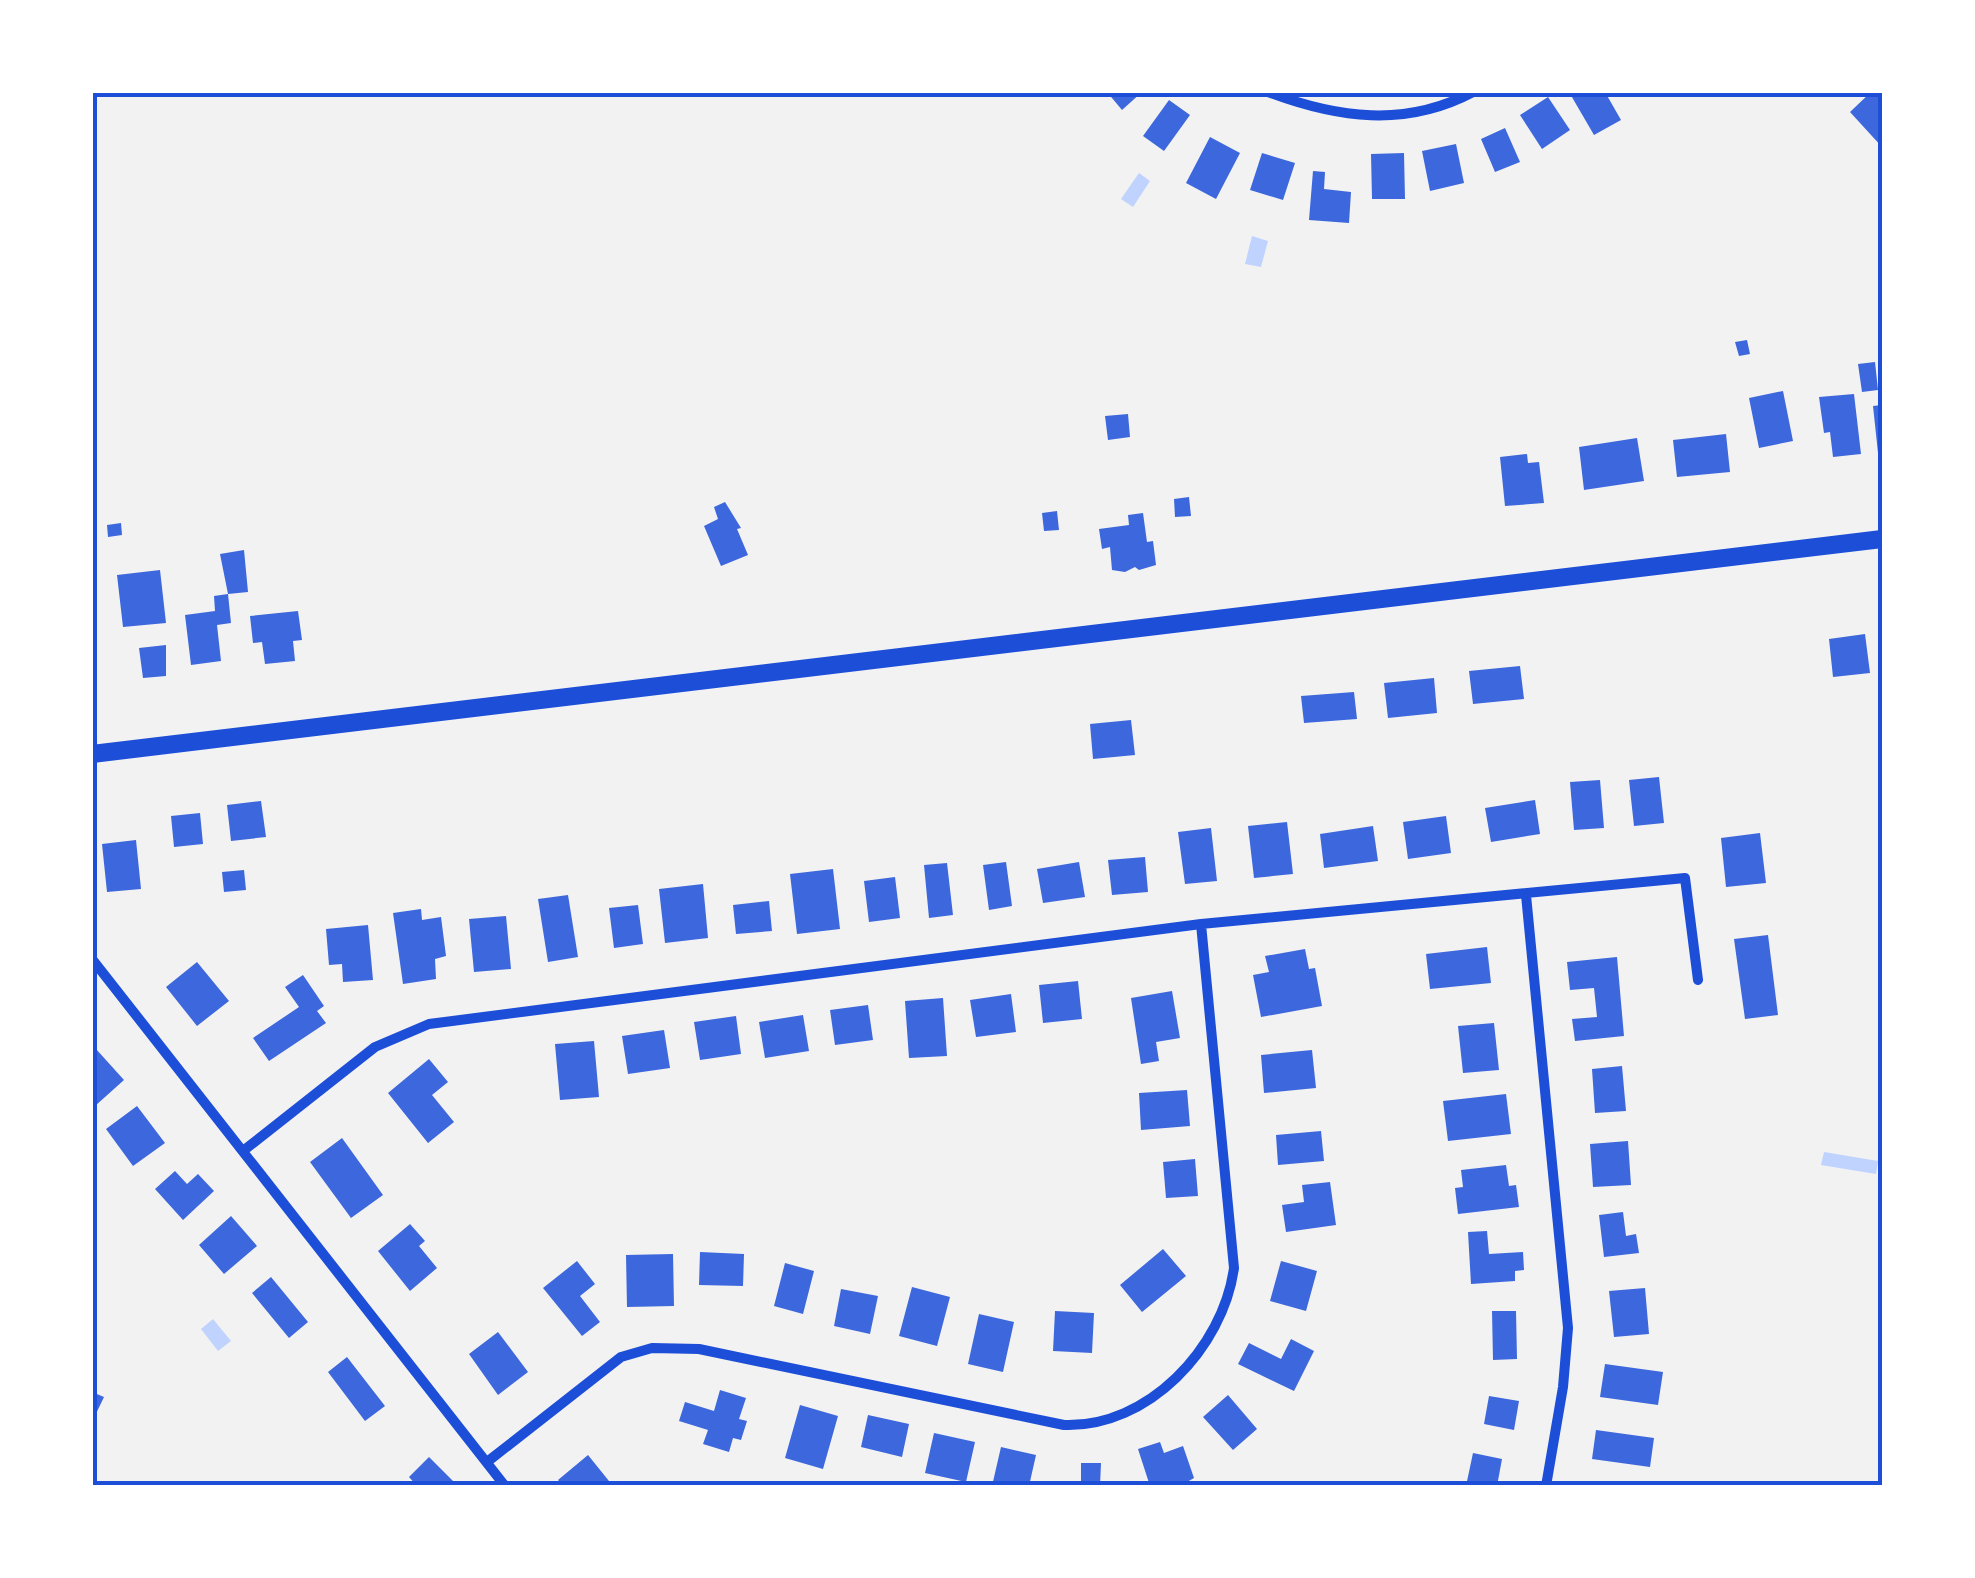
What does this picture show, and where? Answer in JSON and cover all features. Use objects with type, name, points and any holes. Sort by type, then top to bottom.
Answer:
[{"type":"main road","points":[[92,754],[1882,540]]},
{"type":"street","points":[[1268,92],[1337,114],[1379,116],[1416,113],[1473,92]]},
{"type":"street","points":[[243,1151],[375,1047],[428,1024],[1201,924],[1685,878],[1698,980]]},
{"type":"street","points":[[1526,895],[1568,1328],[1565,1373],[1546,1486]]},
{"type":"street","points":[[487,1462],[613,1362],[652,1348],[698,1349],[1064,1424],[1102,1422],[1165,1387],[1210,1336],[1225,1306],[1234,1268],[1201,924]]},
{"type":"street","points":[[92,959],[505,1486]]},
{"type":"water","points":[[1139,173],[1150,181],[1133,207],[1121,199]]},
{"type":"water","points":[[1252,236],[1268,241],[1261,267],[1245,264]]},
{"type":"water","points":[[1824,1152],[1878,1161],[1876,1174],[1821,1165]]},
{"type":"water","points":[[213,1319],[231,1341],[218,1351],[201,1329]]},
{"type":"building","points":[[1107,92],[1142,92],[1122,110]]},
{"type":"building","points":[[1569,92],[1605,92],[1621,120],[1594,135]]},
{"type":"building","points":[[1871,92],[1878,92],[1882,98],[1882,147],[1850,112]]},
{"type":"building","points":[[1548,97],[1570,130],[1542,149],[1520,115]]},
{"type":"building","points":[[1169,100],[1190,115],[1164,151],[1143,136]]},
{"type":"building","points":[[1505,128],[1520,162],[1495,172],[1481,139]]},
{"type":"building","points":[[1210,137],[1240,153],[1216,199],[1186,183]]},
{"type":"building","points":[[1456,144],[1464,183],[1430,191],[1422,151]]},
{"type":"building","points":[[1262,153],[1295,163],[1283,200],[1250,190]]},
{"type":"building","points":[[1404,153],[1405,199],[1372,199],[1371,154]]},
{"type":"building","points":[[1313,171],[1325,172],[1324,189],[1351,192],[1349,223],[1309,220]]},
{"type":"building","points":[[1747,340],[1750,354],[1739,356],[1735,342]]},
{"type":"building","points":[[1875,362],[1878,390],[1862,392],[1858,364]]},
{"type":"building","points":[[1783,391],[1793,441],[1759,448],[1749,398]]},
{"type":"building","points":[[1854,394],[1861,454],[1833,457],[1830,432],[1824,433],[1819,397]]},
{"type":"building","points":[[1882,405],[1882,452],[1878,453],[1873,406]]},
{"type":"building","points":[[1128,414],[1130,437],[1108,440],[1105,416]]},
{"type":"building","points":[[1726,434],[1730,472],[1677,477],[1673,440]]},
{"type":"building","points":[[1637,438],[1644,481],[1584,490],[1579,447]]},
{"type":"building","points":[[1527,454],[1528,463],[1539,462],[1544,503],[1505,506],[1500,457]]},
{"type":"building","points":[[1189,497],[1191,516],[1175,517],[1174,499]]},
{"type":"building","points":[[725,502],[741,528],[737,529],[748,555],[721,566],[704,526],[718,519],[714,507]]},
{"type":"building","points":[[1057,511],[1059,530],[1044,531],[1042,513]]},
{"type":"building","points":[[1143,513],[1147,542],[1153,541],[1156,565],[1125,572],[1112,570],[1110,547],[1102,549],[1099,529],[1129,525],[1128,515]]},
{"type":"building","points":[[121,523],[122,535],[108,537],[107,525]]},
{"type":"building","points":[[244,550],[248,592],[228,594],[220,554]]},
{"type":"building","points":[[160,570],[166,623],[123,627],[117,575]]},
{"type":"building","points":[[228,594],[231,623],[217,625],[221,661],[191,665],[185,615],[215,611],[214,596]]},
{"type":"building","points":[[298,611],[302,640],[293,641],[295,661],[265,664],[262,642],[253,643],[250,616]]},
{"type":"building","points":[[1865,634],[1870,673],[1833,677],[1829,639]]},
{"type":"building","points":[[166,645],[166,676],[143,678],[139,648]]},
{"type":"building","points":[[1520,666],[1524,699],[1473,704],[1469,671]]},
{"type":"building","points":[[1434,678],[1437,713],[1388,718],[1384,683]]},
{"type":"building","points":[[1354,692],[1357,719],[1304,723],[1301,696]]},
{"type":"building","points":[[1131,720],[1135,755],[1093,759],[1090,724]]},
{"type":"building","points":[[1659,777],[1664,823],[1634,826],[1629,780]]},
{"type":"building","points":[[1600,780],[1604,828],[1574,830],[1570,782]]},
{"type":"building","points":[[1535,800],[1540,834],[1491,842],[1485,808]]},
{"type":"building","points":[[261,801],[266,837],[231,841],[227,805]]},
{"type":"building","points":[[200,813],[203,844],[174,847],[171,816]]},
{"type":"building","points":[[1446,816],[1451,853],[1408,859],[1403,822]]},
{"type":"building","points":[[1287,822],[1293,874],[1254,878],[1248,826]]},
{"type":"building","points":[[1373,826],[1378,861],[1324,868],[1320,834]]},
{"type":"building","points":[[1211,828],[1217,881],[1185,884],[1178,832]]},
{"type":"building","points":[[1760,833],[1766,883],[1726,887],[1721,838]]},
{"type":"building","points":[[136,840],[141,889],[107,892],[102,844]]},
{"type":"building","points":[[1145,857],[1148,892],[1112,895],[1108,860]]},
{"type":"building","points":[[1006,862],[1012,906],[989,910],[983,865]]},
{"type":"building","points":[[1079,862],[1085,897],[1043,903],[1037,869]]},
{"type":"building","points":[[947,863],[953,915],[929,918],[924,865]]},
{"type":"building","points":[[833,869],[840,929],[797,934],[790,874]]},
{"type":"building","points":[[244,870],[246,890],[224,892],[222,872]]},
{"type":"building","points":[[895,877],[900,918],[869,922],[864,881]]},
{"type":"building","points":[[703,884],[708,938],[665,943],[659,889]]},
{"type":"building","points":[[568,895],[578,957],[548,962],[538,899]]},
{"type":"building","points":[[769,901],[772,931],[736,934],[733,905]]},
{"type":"building","points":[[638,905],[643,944],[614,948],[609,908]]},
{"type":"building","points":[[421,909],[422,920],[441,917],[446,956],[435,959],[436,979],[403,984],[393,913]]},
{"type":"building","points":[[506,916],[511,969],[474,972],[469,919]]},
{"type":"building","points":[[368,925],[373,980],[343,982],[342,964],[329,965],[326,929]]},
{"type":"building","points":[[1768,935],[1778,1015],[1745,1019],[1734,939]]},
{"type":"building","points":[[1487,947],[1491,983],[1430,989],[1426,954]]},
{"type":"building","points":[[1305,949],[1309,969],[1315,968],[1322,1006],[1261,1017],[1253,975],[1269,972],[1265,956]]},
{"type":"building","points":[[1617,957],[1624,1036],[1575,1041],[1572,1019],[1597,1017],[1594,988],[1570,990],[1567,962]]},
{"type":"building","points":[[197,962],[229,1001],[197,1026],[166,987]]},
{"type":"building","points":[[303,975],[324,1006],[317,1011],[326,1023],[269,1061],[253,1038],[299,1007],[285,987]]},
{"type":"building","points":[[1078,981],[1082,1019],[1043,1023],[1039,985]]},
{"type":"building","points":[[1172,991],[1180,1038],[1156,1042],[1159,1061],[1141,1064],[1131,998]]},
{"type":"building","points":[[1011,994],[1016,1032],[976,1037],[970,1000]]},
{"type":"building","points":[[943,998],[947,1056],[909,1058],[905,1001]]},
{"type":"building","points":[[868,1005],[873,1040],[835,1045],[830,1010]]},
{"type":"building","points":[[803,1015],[809,1051],[765,1058],[759,1022]]},
{"type":"building","points":[[736,1016],[741,1054],[700,1060],[694,1022]]},
{"type":"building","points":[[1494,1023],[1499,1070],[1463,1073],[1458,1026]]},
{"type":"building","points":[[664,1030],[670,1068],[628,1074],[622,1036]]},
{"type":"building","points":[[594,1041],[599,1097],[560,1100],[555,1044]]},
{"type":"building","points":[[96,1049],[124,1080],[95,1106],[92,1052]]},
{"type":"building","points":[[1312,1050],[1316,1088],[1264,1093],[1261,1055]]},
{"type":"building","points":[[429,1059],[448,1082],[432,1095],[454,1122],[428,1143],[388,1093]]},
{"type":"building","points":[[1622,1066],[1626,1111],[1595,1113],[1592,1069]]},
{"type":"building","points":[[1187,1090],[1190,1126],[1141,1130],[1139,1093]]},
{"type":"building","points":[[1506,1094],[1511,1134],[1448,1141],[1443,1101]]},
{"type":"building","points":[[137,1106],[165,1143],[133,1166],[106,1129]]},
{"type":"building","points":[[1321,1131],[1324,1161],[1278,1165],[1276,1135]]},
{"type":"building","points":[[342,1138],[383,1195],[351,1218],[310,1162]]},
{"type":"building","points":[[1628,1141],[1631,1185],[1593,1187],[1590,1144]]},
{"type":"building","points":[[1195,1159],[1198,1196],[1166,1198],[1163,1162]]},
{"type":"building","points":[[1506,1165],[1509,1186],[1516,1185],[1519,1207],[1458,1214],[1455,1188],[1463,1187],[1461,1170]]},
{"type":"building","points":[[175,1171],[187,1184],[198,1174],[214,1191],[183,1220],[155,1189]]},
{"type":"building","points":[[1330,1182],[1336,1225],[1286,1232],[1282,1205],[1304,1202],[1302,1185]]},
{"type":"building","points":[[1623,1212],[1626,1236],[1636,1234],[1639,1253],[1604,1257],[1599,1215]]},
{"type":"building","points":[[231,1216],[257,1246],[224,1274],[199,1245]]},
{"type":"building","points":[[410,1224],[425,1241],[419,1246],[437,1268],[410,1291],[378,1251]]},
{"type":"building","points":[[1487,1231],[1489,1254],[1523,1252],[1524,1270],[1515,1271],[1515,1281],[1471,1284],[1468,1232]]},
{"type":"building","points":[[1163,1249],[1186,1276],[1142,1312],[1120,1285]]},
{"type":"building","points":[[700,1252],[744,1254],[743,1286],[699,1285]]},
{"type":"building","points":[[673,1254],[674,1306],[627,1307],[626,1255]]},
{"type":"building","points":[[577,1261],[595,1284],[580,1296],[600,1322],[582,1336],[543,1288]]},
{"type":"building","points":[[1281,1261],[1317,1271],[1306,1311],[1270,1301]]},
{"type":"building","points":[[785,1263],[814,1271],[803,1314],[774,1306]]},
{"type":"building","points":[[271,1277],[308,1322],[289,1338],[252,1293]]},
{"type":"building","points":[[912,1287],[950,1297],[937,1346],[899,1336]]},
{"type":"building","points":[[1645,1288],[1649,1334],[1614,1337],[1609,1291]]},
{"type":"building","points":[[841,1289],[878,1296],[870,1334],[834,1326]]},
{"type":"building","points":[[1055,1311],[1094,1313],[1092,1353],[1053,1351]]},
{"type":"building","points":[[1492,1311],[1516,1311],[1517,1359],[1493,1360]]},
{"type":"building","points":[[979,1314],[1014,1322],[1003,1372],[968,1364]]},
{"type":"building","points":[[498,1332],[528,1372],[498,1395],[469,1354]]},
{"type":"building","points":[[1291,1339],[1314,1351],[1294,1391],[1238,1364],[1249,1343],[1281,1359]]},
{"type":"building","points":[[347,1357],[385,1406],[365,1421],[328,1372]]},
{"type":"building","points":[[1605,1364],[1663,1372],[1658,1405],[1600,1397]]},
{"type":"building","points":[[720,1390],[746,1398],[739,1419],[747,1421],[741,1440],[733,1438],[729,1452],[703,1444],[708,1430],[679,1421],[685,1402],[714,1411]]},
{"type":"building","points":[[92,1392],[104,1397],[92,1422]]},
{"type":"building","points":[[1228,1395],[1257,1429],[1233,1450],[1203,1417]]},
{"type":"building","points":[[1489,1396],[1519,1401],[1514,1430],[1484,1424]]},
{"type":"building","points":[[800,1405],[838,1416],[823,1469],[785,1458]]},
{"type":"building","points":[[868,1415],[909,1424],[902,1457],[861,1447]]},
{"type":"building","points":[[1596,1430],[1654,1438],[1650,1467],[1592,1459]]},
{"type":"building","points":[[934,1433],[975,1442],[966,1482],[925,1473]]},
{"type":"building","points":[[1160,1442],[1164,1453],[1183,1446],[1194,1478],[1180,1486],[1150,1486],[1138,1449]]},
{"type":"building","points":[[1001,1447],[1036,1455],[1029,1486],[992,1486]]},
{"type":"building","points":[[1473,1453],[1502,1459],[1497,1486],[1466,1486]]},
{"type":"building","points":[[588,1455],[613,1486],[563,1486],[558,1480]]},
{"type":"building","points":[[429,1457],[458,1486],[417,1486],[409,1477]]},
{"type":"building","points":[[1081,1463],[1101,1463],[1100,1486],[1081,1486]]}]
